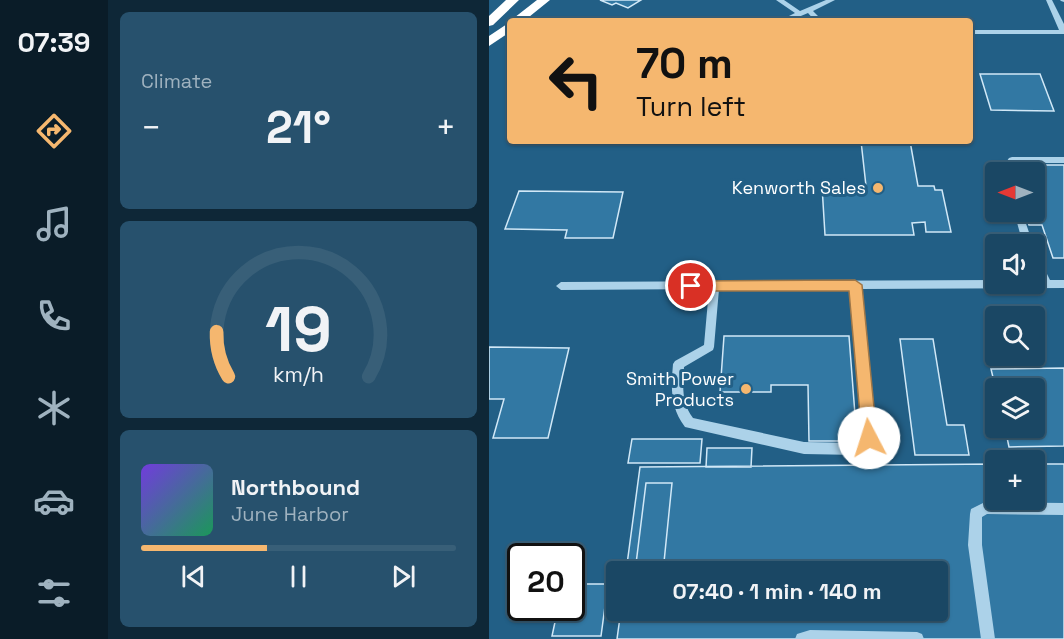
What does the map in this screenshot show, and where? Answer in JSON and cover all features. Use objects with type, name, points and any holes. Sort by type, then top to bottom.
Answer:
[{"type":"highway","points":[[489,22],[513,0]]},
{"type":"highway","points":[[520,18],[545,0]]},
{"type":"highway","points":[[489,42],[507,28]]},
{"type":"street","points":[[779,0],[800,14]]},
{"type":"street","points":[[790,18],[832,0]]},
{"type":"street","points":[[973,32],[1064,32],[1049,0]]},
{"type":"street","points":[[809,10],[816,18]]},
{"type":"street","points":[[1010,162],[1012,160],[1064,160]]},
{"type":"street","points":[[1045,280],[1047,284]]},
{"type":"street","points":[[561,286],[1064,284]]},
{"type":"street","points":[[714,286],[709,347],[679,364],[676,399],[680,412],[689,423],[804,448],[857,449],[865,445],[869,438],[855,285]]},
{"type":"street","points":[[988,639],[975,545],[976,514],[984,508],[1064,508]]},
{"type":"street","points":[[802,639],[810,637],[917,639]]},
{"type":"building","points":[[600,0],[641,0],[628,8]]},
{"type":"building","points":[[980,74],[1040,74],[1054,111],[991,110]]},
{"type":"building","name":"Kenworth Sales","points":[[861,144],[911,144],[918,186],[934,186],[935,190],[942,190],[951,232],[926,232],[925,222],[912,223],[914,235],[825,235],[822,186],[866,186]]},
{"type":"building","points":[[1045,165],[1064,165],[1064,258],[1053,258],[1042,225],[1029,225],[1028,222],[1045,222]]},
{"type":"building","points":[[519,191],[623,192],[613,238],[565,238],[567,230],[505,229]]},
{"type":"building","name":"Smith Power Products","points":[[724,336],[849,336],[857,441],[809,441],[808,385],[771,385],[771,392],[720,392]]},
{"type":"building","points":[[900,339],[933,339],[947,425],[964,425],[969,455],[915,455]]},
{"type":"building","points":[[489,347],[569,348],[548,438],[493,438],[504,399],[489,399]]},
{"type":"building","points":[[1064,368],[1064,446],[1009,447],[1007,438],[1045,438],[1045,378],[993,378],[991,369]]},
{"type":"building","points":[[632,439],[702,439],[700,463],[628,463]]},
{"type":"building","points":[[707,448],[752,448],[751,467],[706,467]]},
{"type":"building","points":[[985,464],[985,510],[1045,510],[1045,464],[1064,464],[1064,639],[617,639],[619,621],[948,621],[948,561],[627,561],[640,467]]},
{"type":"building","points":[[646,483],[672,483],[664,561],[636,561]]},
{"type":"building","points":[[585,584],[606,584],[601,636],[552,636],[555,621],[585,621]]},
{"type":"place","name":"Kenworth Sales","points":[[878,188]]},
{"type":"place","name":"Smith Power Products","points":[[746,389]]},
{"type":"route","points":[[691,286],[855,285],[869,438]]}]
